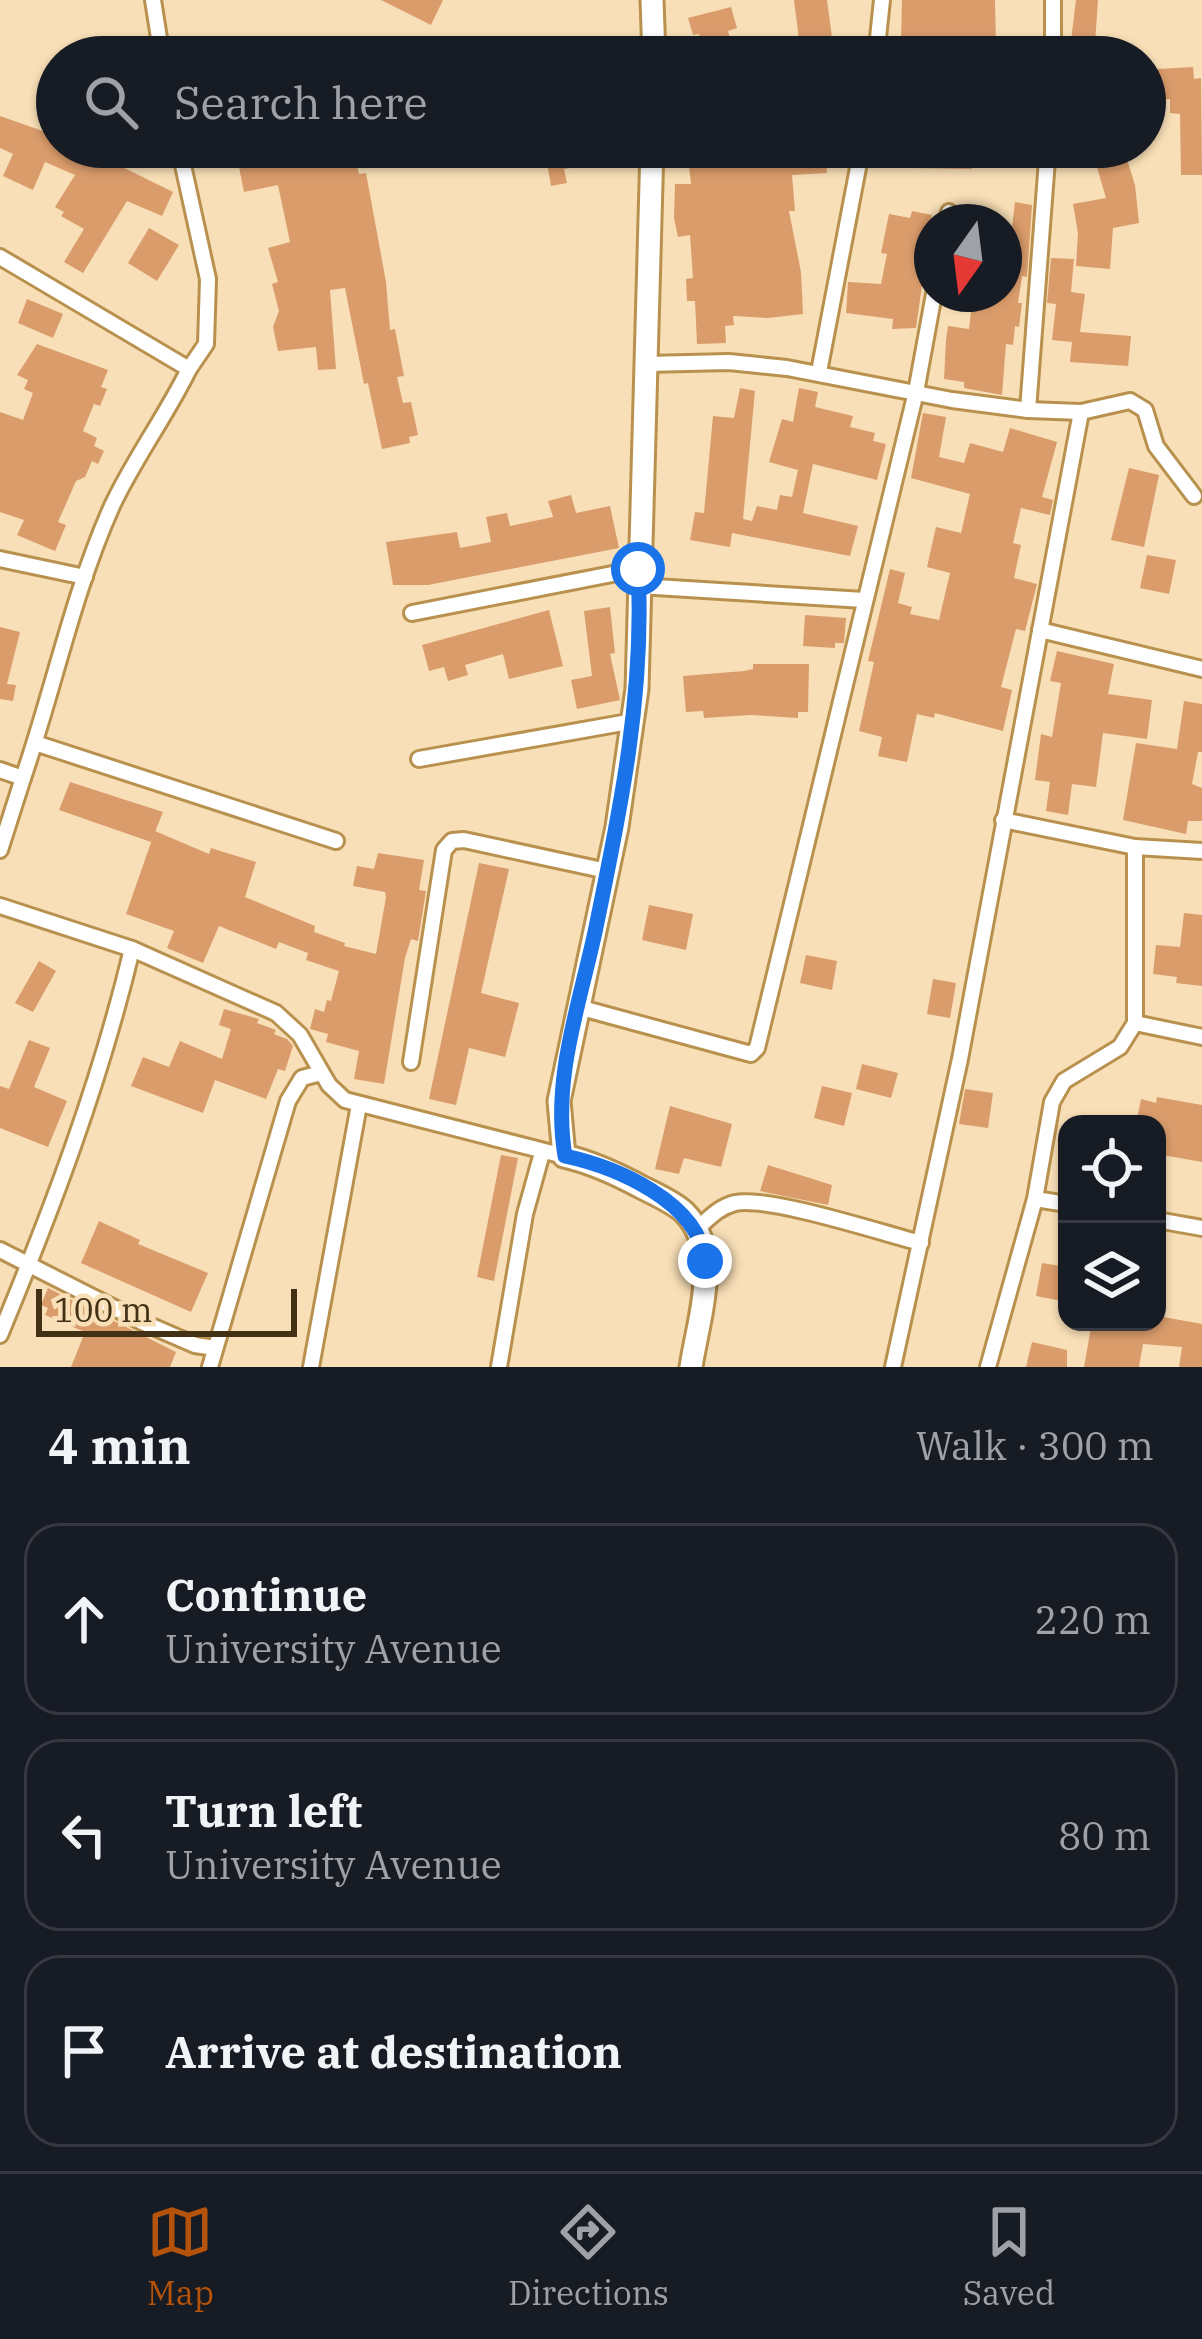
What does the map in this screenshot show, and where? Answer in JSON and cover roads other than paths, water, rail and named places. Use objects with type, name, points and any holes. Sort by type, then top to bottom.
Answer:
[{"type":"street","points":[[153,0],[159,36]]},
{"type":"street","points":[[652,0],[653,36]]},
{"type":"street","points":[[878,36],[882,0]]},
{"type":"street","points":[[1053,0],[1053,36]]},
{"type":"street","points":[[0,850],[113,503],[206,344],[208,279],[184,168]]},
{"type":"street","points":[[500,1367],[525,1214],[553,1155],[559,1101],[634,722],[651,168]]},
{"type":"street","points":[[819,372],[858,168]]},
{"type":"street","points":[[1028,410],[1046,168]]},
{"type":"street","points":[[0,257],[189,369]]},
{"type":"street","points":[[578,1007],[754,1052],[916,392],[931,312]]},
{"type":"street","points":[[646,364],[729,362],[819,372],[1028,410],[1081,412],[1130,400],[1145,410],[1166,462],[1194,496]]},
{"type":"street","points":[[893,1367],[960,1059],[1081,412]]},
{"type":"street","points":[[0,560],[85,578]]},
{"type":"street","points":[[412,613],[639,578],[864,600]]},
{"type":"street","points":[[1040,630],[1202,669]]},
{"type":"street","points":[[419,759],[634,722]]},
{"type":"street","points":[[34,743],[336,841]]},
{"type":"street","points":[[0,770],[23,778]]},
{"type":"street","points":[[1003,820],[1135,847],[1202,851]]},
{"type":"street","points":[[411,1062],[444,850],[452,841],[607,871]]},
{"type":"street","points":[[988,1367],[1035,1198],[1052,1102],[1064,1081],[1120,1047],[1135,1023],[1135,847]]},
{"type":"street","points":[[0,906],[132,949],[276,1012],[300,1035],[321,1073],[345,1100],[553,1155],[628,1180],[684,1212],[697,1229],[705,1261],[691,1367]]},
{"type":"street","points":[[0,1335],[96,1084],[132,949]]},
{"type":"street","points":[[1135,1023],[1202,1036]]},
{"type":"street","points":[[210,1367],[288,1101],[302,1078],[321,1073]]},
{"type":"street","points":[[311,1367],[359,1105]]},
{"type":"street","points":[[1035,1198],[1058,1202]]},
{"type":"street","points":[[697,1229],[719,1208],[740,1202],[921,1243]]},
{"type":"street","points":[[1166,1222],[1202,1228]]},
{"type":"street","points":[[0,1250],[142,1322],[195,1345],[214,1348]]}]
